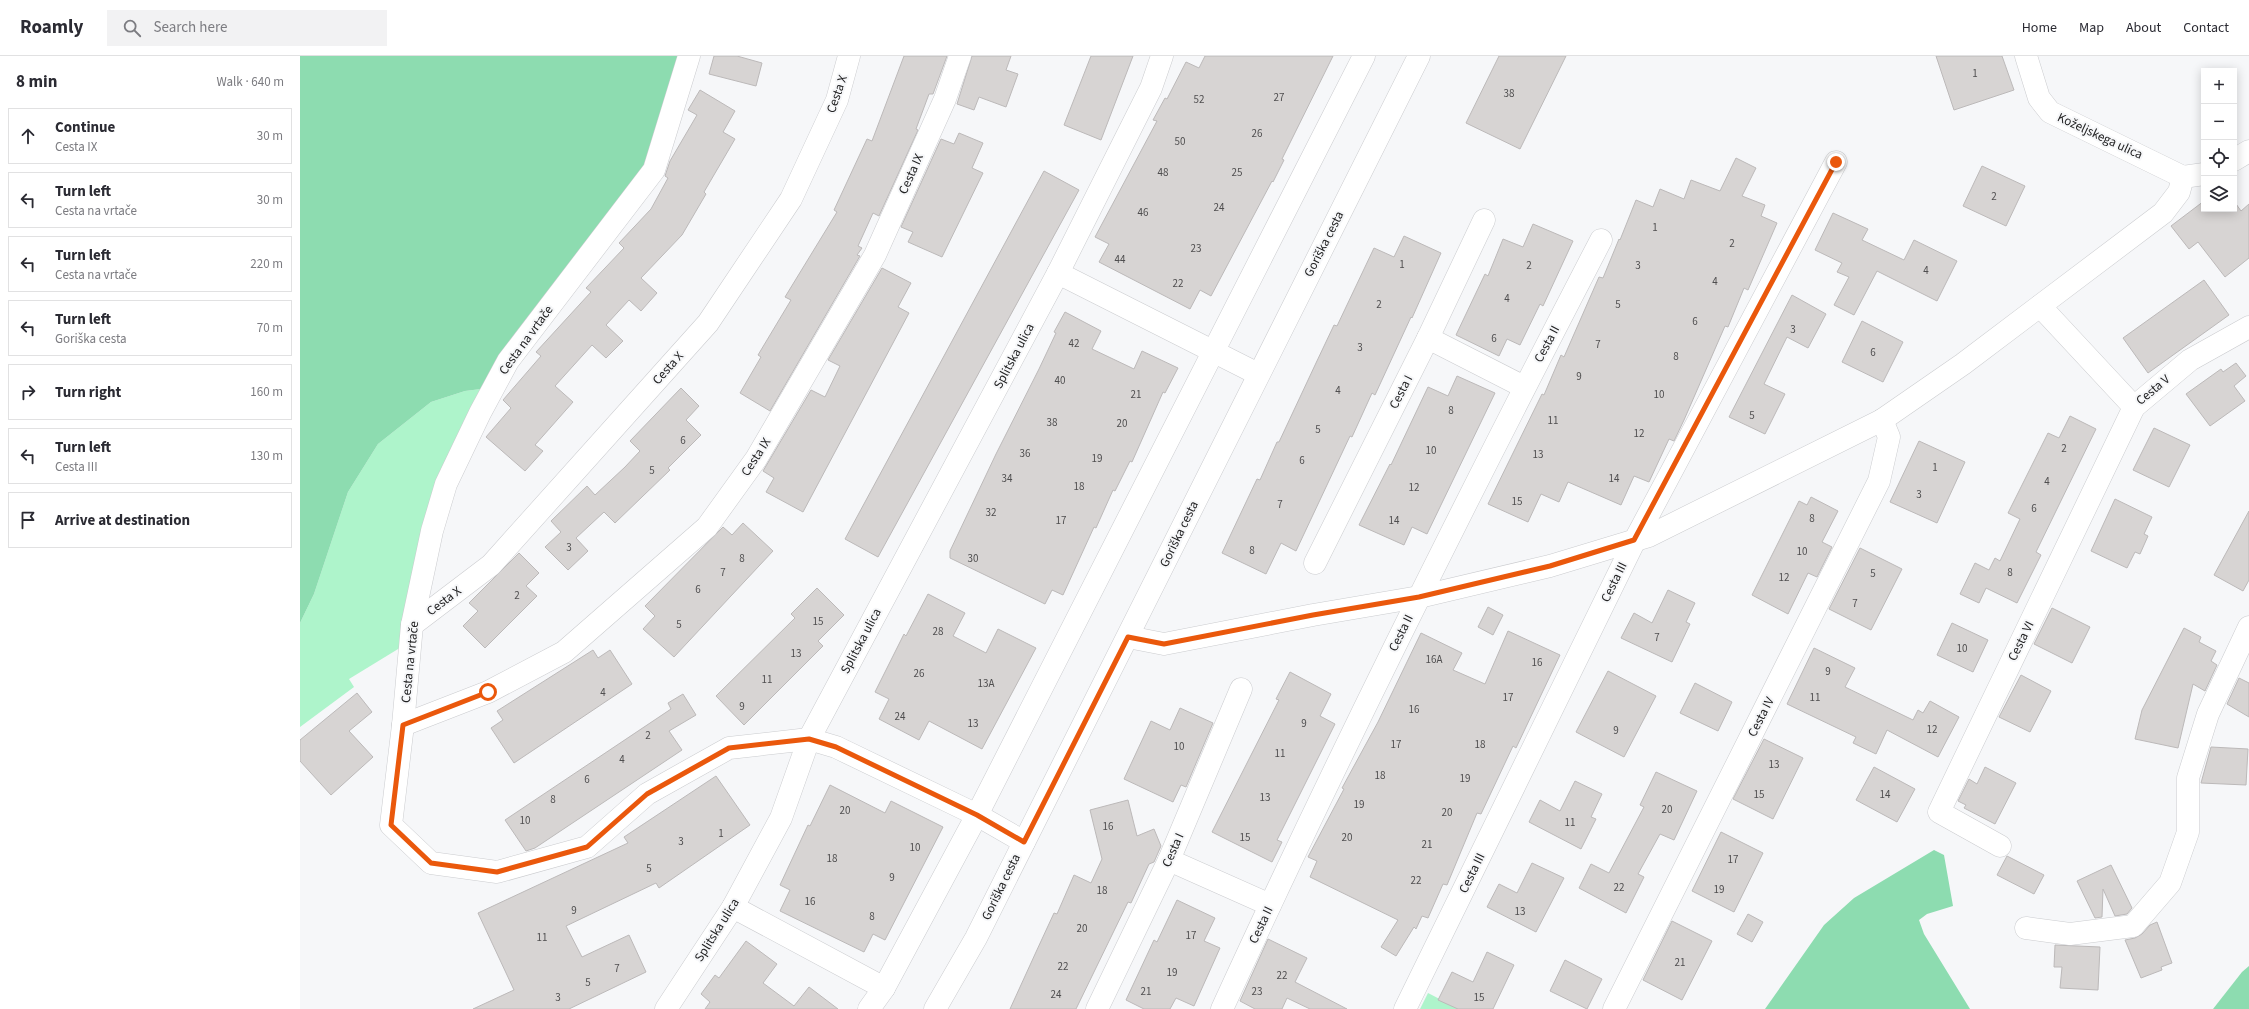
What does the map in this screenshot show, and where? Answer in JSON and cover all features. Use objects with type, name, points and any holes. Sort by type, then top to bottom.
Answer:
[{"type":"street","name":"Cesta na vrtače","points":[[689,56],[654,170],[508,361],[480,413],[446,484],[432,531],[412,625],[403,725],[391,825],[431,863],[497,872],[587,847],[647,794],[729,748],[809,739],[836,747],[977,815],[1024,842]]},
{"type":"street","name":"Cesta X","points":[[412,625],[491,565],[708,323],[791,199],[837,100],[849,56]]},
{"type":"street","name":"Cesta IX","points":[[403,725],[488,692],[564,652],[707,527],[756,459],[875,255],[945,99],[960,56]]},
{"type":"street","name":"Splitska ulica","points":[[666,1009],[733,907],[782,818],[809,739],[1058,273],[1151,88],[1162,56]]},
{"type":"street","points":[[868,1009],[884,988],[977,815],[1364,56]]},
{"type":"street","name":"Goriška cesta","points":[[935,1009],[976,938],[1419,56]]},
{"type":"street","name":"Koželjskega ulica","points":[[2026,56],[2039,98],[2050,112],[2194,176]]},
{"type":"street","points":[[2237,158],[2249,151]]},
{"type":"street","name":"Cesta III","points":[[1405,1009],[1634,540],[1836,162]]},
{"type":"street","points":[[1128,637],[1164,644],[1313,615],[1419,597],[1550,566],[1649,536],[1882,420],[2040,306],[2163,213],[2179,192],[2194,176]]},
{"type":"street","name":"Cesta I","points":[[1315,563],[1428,338],[1484,220]]},
{"type":"street","name":"Cesta II","points":[[1222,1009],[1270,905],[1419,597],[1524,387],[1601,240]]},
{"type":"street","points":[[1058,273],[1258,374]]},
{"type":"street","name":"Cesta V","points":[[2040,306],[2134,407],[2190,360],[2249,327]]},
{"type":"street","points":[[1428,338],[1524,387]]},
{"type":"street","name":"Cesta VI","points":[[2000,846],[1938,812],[2134,407]]},
{"type":"street","name":"Cesta IV","points":[[1614,1009],[1879,481],[1890,437],[1882,420]]},
{"type":"street","points":[[2026,928],[2070,934],[2133,926],[2170,882],[2188,832],[2188,778],[2205,721],[2249,627]]},
{"type":"street","name":"Cesta I","points":[[1097,1009],[1169,860],[1241,689]]},
{"type":"street","points":[[1169,860],[1270,905]]},
{"type":"street","points":[[733,907],[884,988]]},
{"type":"green space","points":[[300,56],[685,56],[648,170],[489,388],[465,391],[431,402],[378,444],[348,492],[314,594],[300,623]]},
{"type":"green space","points":[[489,388],[403,646],[349,679],[354,687],[300,727],[300,623],[314,594],[348,492],[378,444],[431,402],[465,391]]},
{"type":"green space","points":[[1934,850],[1944,855],[1953,906],[1927,914],[1919,920],[1924,934],[1970,1009],[1765,1009],[1824,925],[1854,898]]},
{"type":"green space","points":[[2249,966],[2249,1009],[2213,1009],[2242,972]]},
{"type":"green space","points":[[1428,993],[1459,1009],[1420,1009]]},
{"type":"building","points":[[714,56],[737,56],[762,63],[756,86],[709,74]]},
{"type":"building","points":[[904,56],[947,56],[933,94],[929,94],[916,129],[918,130],[879,216],[873,213],[858,246],[862,248],[857,255],[860,256],[770,411],[740,393],[761,357],[758,355],[791,300],[785,297],[837,212],[834,210],[867,139],[872,141]]},
{"type":"building","points":[[972,56],[1011,56],[1006,70],[1018,74],[1006,107],[979,97],[974,110],[957,104]]},
{"type":"building","points":[[1091,56],[1133,56],[1101,140],[1064,125]]},
{"type":"building","points":[[1205,56],[1333,56],[1282,159],[1284,160],[1273,182],[1272,181],[1211,296],[1200,290],[1190,309],[1099,262],[1109,244],[1095,237],[1157,121],[1153,120],[1165,98],[1167,99],[1186,62],[1199,68]]},
{"type":"building","points":[[1499,56],[1566,56],[1520,149],[1466,123]]},
{"type":"building","points":[[1936,56],[2002,56],[2014,90],[1954,110]]},
{"type":"building","points":[[700,90],[735,111],[723,132],[735,139],[704,192],[706,194],[682,235],[641,278],[657,293],[641,311],[629,300],[606,325],[623,341],[606,358],[592,345],[555,386],[573,402],[535,445],[543,451],[525,471],[486,437],[511,408],[503,400],[541,356],[536,352],[591,292],[586,288],[624,248],[619,243],[651,209],[668,178],[665,176],[670,161],[697,115],[688,110]]},
{"type":"building","points":[[959,133],[983,143],[972,168],[983,173],[942,257],[908,242],[913,232],[901,227],[941,139],[954,144]]},
{"type":"building","points":[[1736,158],[1756,168],[1742,196],[1765,205],[1761,216],[1777,223],[1748,290],[1744,288],[1728,327],[1725,326],[1674,441],[1669,439],[1649,482],[1634,476],[1621,505],[1568,482],[1559,502],[1541,494],[1528,522],[1488,504],[1542,394],[1544,395],[1561,355],[1564,357],[1599,277],[1603,278],[1636,200],[1653,207],[1660,189],[1684,199],[1691,180],[1720,191]]},
{"type":"building","points":[[1982,166],[2025,186],[2006,226],[1963,206]]},
{"type":"building","points":[[1044,171],[1079,190],[878,557],[845,539]]},
{"type":"building","points":[[2201,203],[2201,212],[2237,212],[2237,205],[2241,211],[2249,204],[2249,258],[2225,277],[2198,242],[2189,249],[2171,226]]},
{"type":"building","points":[[1833,213],[1868,229],[1862,240],[1904,260],[1914,240],[1957,261],[1937,301],[1877,271],[1854,315],[1834,305],[1849,277],[1837,272],[1842,263],[1815,250]]},
{"type":"building","points":[[1533,224],[1573,241],[1543,306],[1540,304],[1520,345],[1507,339],[1499,356],[1456,335],[1485,274],[1488,276],[1503,239],[1523,247]]},
{"type":"building","points":[[1404,236],[1441,253],[1375,395],[1372,393],[1352,437],[1350,436],[1296,551],[1281,543],[1266,574],[1222,553],[1257,479],[1260,480],[1334,325],[1337,326],[1374,248],[1394,257]]},
{"type":"building","points":[[882,268],[911,283],[898,307],[909,313],[803,512],[766,492],[774,478],[763,471],[811,390],[825,397],[840,366],[828,360]]},
{"type":"building","points":[[2204,280],[2229,315],[2148,373],[2123,338]]},
{"type":"building","points":[[1792,295],[1826,314],[1808,348],[1787,337],[1764,384],[1785,394],[1765,434],[1729,417]]},
{"type":"building","points":[[1065,312],[1101,331],[1092,349],[1134,369],[1142,351],[1178,368],[1165,393],[1163,392],[1132,462],[1130,461],[1115,491],[1113,490],[1096,528],[1094,527],[1063,595],[1052,590],[1045,604],[950,558],[950,551],[996,454],[1039,369],[1056,333],[1054,332]]},
{"type":"building","points":[[1862,321],[1903,342],[1883,382],[1842,362]]},
{"type":"building","points":[[2236,363],[2246,376],[2234,386],[2245,401],[2210,426],[2186,394],[2221,369],[2223,372]]},
{"type":"building","points":[[1457,376],[1495,393],[1427,534],[1412,527],[1404,545],[1359,525],[1390,464],[1391,465],[1428,387],[1448,396]]},
{"type":"building","points":[[681,388],[699,406],[686,420],[701,435],[668,468],[670,470],[615,523],[604,512],[576,538],[588,551],[568,570],[545,547],[561,532],[551,521],[587,486],[595,495],[625,467],[640,451],[630,441]]},
{"type":"building","points":[[2070,416],[2096,429],[2036,552],[2041,555],[2017,603],[1986,588],[1979,603],[1960,594],[1975,563],[1989,570],[1995,558],[2000,561],[2020,519],[2008,513],[2048,433],[2059,438]]},
{"type":"building","points":[[2154,428],[2190,445],[2169,487],[2133,470]]},
{"type":"building","points":[[1919,441],[1965,462],[1937,523],[1890,502]]},
{"type":"building","points":[[1811,497],[1838,511],[1822,542],[1832,547],[1817,577],[1808,573],[1788,614],[1752,595],[1799,501],[1807,505]]},
{"type":"building","points":[[2115,499],[2152,517],[2144,534],[2148,536],[2140,554],[2135,552],[2127,568],[2091,551]]},
{"type":"building","points":[[2249,511],[2249,580],[2243,591],[2214,575]]},
{"type":"building","points":[[743,523],[773,551],[674,657],[643,629],[655,616],[645,606],[723,527],[732,535]]},
{"type":"building","points":[[1860,548],[1902,569],[1871,630],[1829,609]]},
{"type":"building","points":[[519,553],[539,573],[526,586],[537,596],[485,648],[463,626],[478,611],[469,603]]},
{"type":"building","points":[[817,588],[844,615],[818,641],[823,646],[744,725],[716,696],[795,618],[791,614]]},
{"type":"building","points":[[1668,590],[1695,603],[1686,622],[1690,624],[1672,662],[1621,638],[1634,613],[1652,623]]},
{"type":"building","points":[[928,594],[965,613],[953,636],[986,653],[998,629],[1036,648],[982,749],[929,721],[919,740],[879,719],[889,699],[875,692],[904,634],[906,636]]},
{"type":"building","points":[[1488,607],[1503,615],[1493,635],[1478,627]]},
{"type":"building","points":[[2052,608],[2090,627],[2072,663],[2034,644]]},
{"type":"building","points":[[1952,623],[1988,640],[1973,672],[1937,655]]},
{"type":"building","points":[[2184,628],[2201,637],[2199,642],[2216,651],[2211,661],[2217,665],[2205,691],[2193,684],[2178,748],[2135,739],[2142,710]]},
{"type":"building","points":[[1508,631],[1560,655],[1516,748],[1513,746],[1481,814],[1477,813],[1447,885],[1443,884],[1428,918],[1422,916],[1416,929],[1414,927],[1396,956],[1381,947],[1398,920],[1310,877],[1317,861],[1308,857],[1344,789],[1342,788],[1378,722],[1421,633],[1462,653],[1453,670],[1485,684]]},
{"type":"building","points":[[1814,648],[1855,668],[1845,687],[1913,720],[1918,710],[1923,713],[1930,701],[1959,717],[1938,757],[1887,730],[1876,754],[1853,743],[1856,737],[1787,704]]},
{"type":"building","points":[[593,650],[598,658],[610,650],[632,684],[514,763],[491,728],[503,720],[497,711]]},
{"type":"building","points":[[1608,671],[1656,696],[1624,757],[1576,732]]},
{"type":"building","points":[[1290,672],[1331,694],[1320,716],[1335,724],[1277,840],[1282,842],[1272,862],[1212,832],[1279,700],[1276,699]]},
{"type":"building","points":[[2021,675],[2051,691],[2030,732],[1999,717]]},
{"type":"building","points":[[2239,678],[2249,683],[2249,717],[2227,704]]},
{"type":"building","points":[[1695,683],[1732,702],[1718,731],[1680,713]]},
{"type":"building","points":[[357,693],[372,712],[349,731],[373,757],[331,795],[300,761],[300,740]]},
{"type":"building","points":[[683,694],[696,715],[669,731],[682,750],[535,848],[526,851],[505,820],[671,709],[668,703]]},
{"type":"building","points":[[1180,708],[1213,723],[1186,787],[1181,785],[1173,802],[1124,779],[1151,721],[1170,730]]},
{"type":"building","points":[[1764,739],[1803,758],[1773,819],[1733,799]]},
{"type":"building","points":[[2211,747],[2248,749],[2246,785],[2201,783]]},
{"type":"building","points":[[1874,767],[1915,789],[1897,822],[1856,800]]},
{"type":"building","points":[[1985,767],[2016,783],[1995,824],[1964,808],[1966,805],[1958,801],[1969,779],[1977,784]]},
{"type":"building","points":[[1656,772],[1697,791],[1674,840],[1660,834],[1638,874],[1644,877],[1626,913],[1579,888],[1591,864],[1609,873],[1644,807],[1640,805]]},
{"type":"building","points":[[716,776],[750,825],[659,888],[656,883],[566,926],[582,957],[629,935],[646,972],[569,1009],[473,1009],[514,990],[478,913],[628,843],[624,837]]},
{"type":"building","points":[[1575,781],[1602,794],[1591,817],[1596,819],[1581,849],[1529,822],[1540,800],[1560,811]]},
{"type":"building","points":[[830,785],[885,813],[891,801],[943,827],[885,940],[873,934],[864,952],[780,911],[790,890],[780,885],[808,825],[810,826]]},
{"type":"building","points":[[1128,800],[1137,836],[1154,829],[1161,846],[1154,862],[1149,864],[1131,903],[1128,902],[1076,1009],[1010,1009],[1054,913],[1057,914],[1074,875],[1091,883],[1102,859],[1090,810]]},
{"type":"building","points":[[1721,832],[1763,853],[1734,912],[1692,891]]},
{"type":"building","points":[[2007,856],[2044,875],[2034,894],[1997,875]]},
{"type":"building","points":[[1532,863],[1564,878],[1536,932],[1487,907],[1499,884],[1517,893]]},
{"type":"building","points":[[2111,865],[2132,908],[2127,914],[2115,916],[2103,889],[2102,917],[2095,918],[2077,881]]},
{"type":"building","points":[[1177,900],[1215,918],[1204,941],[1220,948],[1194,1006],[1176,998],[1170,1009],[1144,1009],[1126,1000],[1154,940],[1157,942]]},
{"type":"building","points":[[1748,914],[1763,922],[1752,942],[1737,934]]},
{"type":"building","points":[[1672,921],[1712,941],[1682,1000],[1643,980]]},
{"type":"building","points":[[2157,922],[2172,963],[2161,967],[2162,970],[2141,978],[2125,940],[2135,938],[2142,934],[2150,925]]},
{"type":"building","points":[[1268,939],[1307,958],[1295,982],[1347,1009],[1310,1009],[1287,998],[1282,1009],[1255,1009],[1240,1001]]},
{"type":"building","points":[[746,941],[777,964],[763,983],[794,1006],[809,987],[838,1009],[705,1009],[710,1002],[701,994],[715,975],[719,978]]},
{"type":"building","points":[[2055,945],[2100,947],[2098,990],[2060,988],[2062,967],[2054,967]]},
{"type":"building","points":[[1487,952],[1514,965],[1493,1009],[1458,1009],[1438,1000],[1452,972],[1473,982]]},
{"type":"building","points":[[1565,960],[1602,979],[1587,1009],[1550,991]]},
{"type":"route","points":[[488,692],[403,725],[391,825],[431,863],[497,872],[587,847],[647,794],[729,748],[809,739],[836,747],[977,815],[1024,842],[1128,637],[1164,644],[1313,615],[1419,597],[1550,566],[1634,540],[1836,162]]}]
